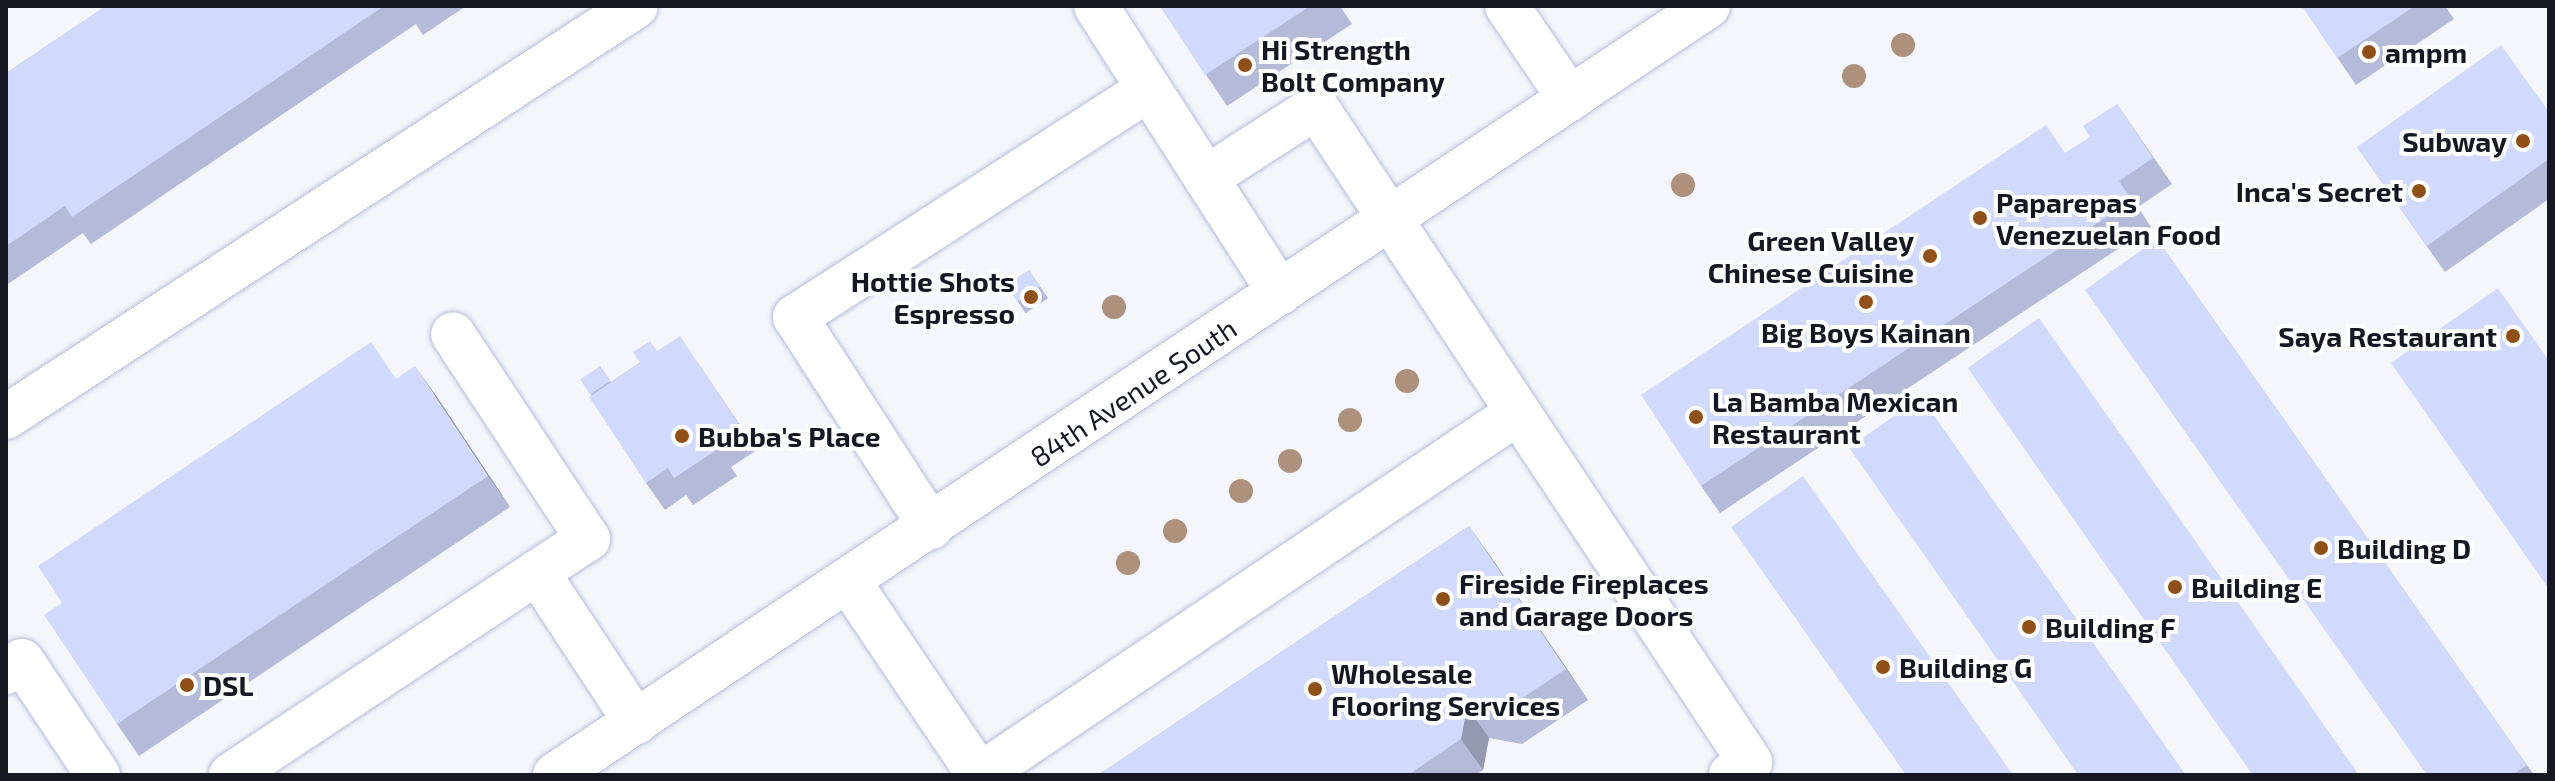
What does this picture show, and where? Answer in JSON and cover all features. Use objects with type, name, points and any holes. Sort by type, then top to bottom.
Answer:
[{"type":"main road","points":[[8,411],[636,6]]},
{"type":"main road","points":[[1096,6],[1280,293]]},
{"type":"main road","points":[[1507,6],[1570,99]]},
{"type":"main road","name":"84th Avenue South","points":[[555,775],[849,582],[1708,6]]},
{"type":"main road","points":[[931,527],[795,317],[1149,89]]},
{"type":"main road","points":[[1206,178],[1316,107],[1746,771]]},
{"type":"main road","points":[[231,775],[588,539],[453,334]]},
{"type":"main road","points":[[849,582],[980,775],[1517,413]]},
{"type":"main road","points":[[537,572],[636,722]]},
{"type":"main road","points":[[6,672],[22,661],[98,775]]},
{"type":"building","points":[[106,6],[384,6],[72,217],[65,206],[6,246],[6,73]]},
{"type":"building","points":[[1160,6],[1310,6],[1205,75]]},
{"type":"building","points":[[2302,6],[2415,6],[2337,58]]},
{"type":"building","points":[[2501,45],[2549,112],[2549,159],[2427,246],[2357,147]]},
{"type":"building","points":[[2117,104],[2153,158],[2119,181],[2132,200],[1701,486],[1641,395],[2046,125],[2065,153],[2090,137],[2083,126]]},
{"type":"building","name":"Building D","points":[[2157,239],[2527,765],[2512,775],[2427,775],[2085,290]]},
{"type":"building","points":[[1029,270],[1040,287],[1017,301],[1006,285]]},
{"type":"building","points":[[2498,288],[2549,361],[2549,589],[2391,363]]},
{"type":"building","name":"Building E","points":[[2039,318],[2359,775],[2253,775],[1968,368]]},
{"type":"building","name":"Bubba's Place","points":[[680,336],[738,423],[712,441],[718,449],[674,478],[668,468],[646,483],[589,397],[640,363],[633,352],[650,341],[657,351]]},
{"type":"building","points":[[371,342],[396,379],[415,366],[488,476],[117,724],[44,615],[62,603],[38,566]]},
{"type":"building","points":[[600,366],[610,381],[590,394],[580,379]]},
{"type":"building","name":"Building F","points":[[1921,397],[2186,775],[2078,775],[1849,447]]},
{"type":"building","name":"Building G","points":[[1803,476],[2013,775],[1906,775],[1731,527]]},
{"type":"building","points":[[1469,526],[1566,669],[1500,713],[1467,707],[1461,739],[1408,775],[1098,775]]},
{"type":"place","name":"ampm","points":[[2369,52]]},
{"type":"place","name":"Hi Strength Bolt Company","points":[[1245,65]]},
{"type":"place","name":"Subway","points":[[2523,141]]},
{"type":"place","name":"Inca's Secret","points":[[2419,191]]},
{"type":"place","name":"Paparepas Venezuelan Food","points":[[1980,218]]},
{"type":"place","name":"Green Valley Chinese Cuisine","points":[[1930,256]]},
{"type":"place","name":"Hottie Shots Espresso","points":[[1031,297]]},
{"type":"place","name":"Big Boys Kainan","points":[[1866,302]]},
{"type":"place","name":"Saya Restaurant","points":[[2513,336]]},
{"type":"place","name":"La Bamba Mexican Restaurant","points":[[1696,417]]},
{"type":"place","name":"Bubba's Place","points":[[682,436]]},
{"type":"place","name":"Building D","points":[[2321,548]]},
{"type":"place","name":"Building E","points":[[2175,587]]},
{"type":"place","name":"Fireside Fireplaces and Garage Doors","points":[[1443,599]]},
{"type":"place","name":"Building F","points":[[2029,627]]},
{"type":"place","name":"Building G","points":[[1883,667]]},
{"type":"place","name":"DSL","points":[[187,685]]},
{"type":"place","name":"Wholesale Flooring Services","points":[[1315,689]]}]
